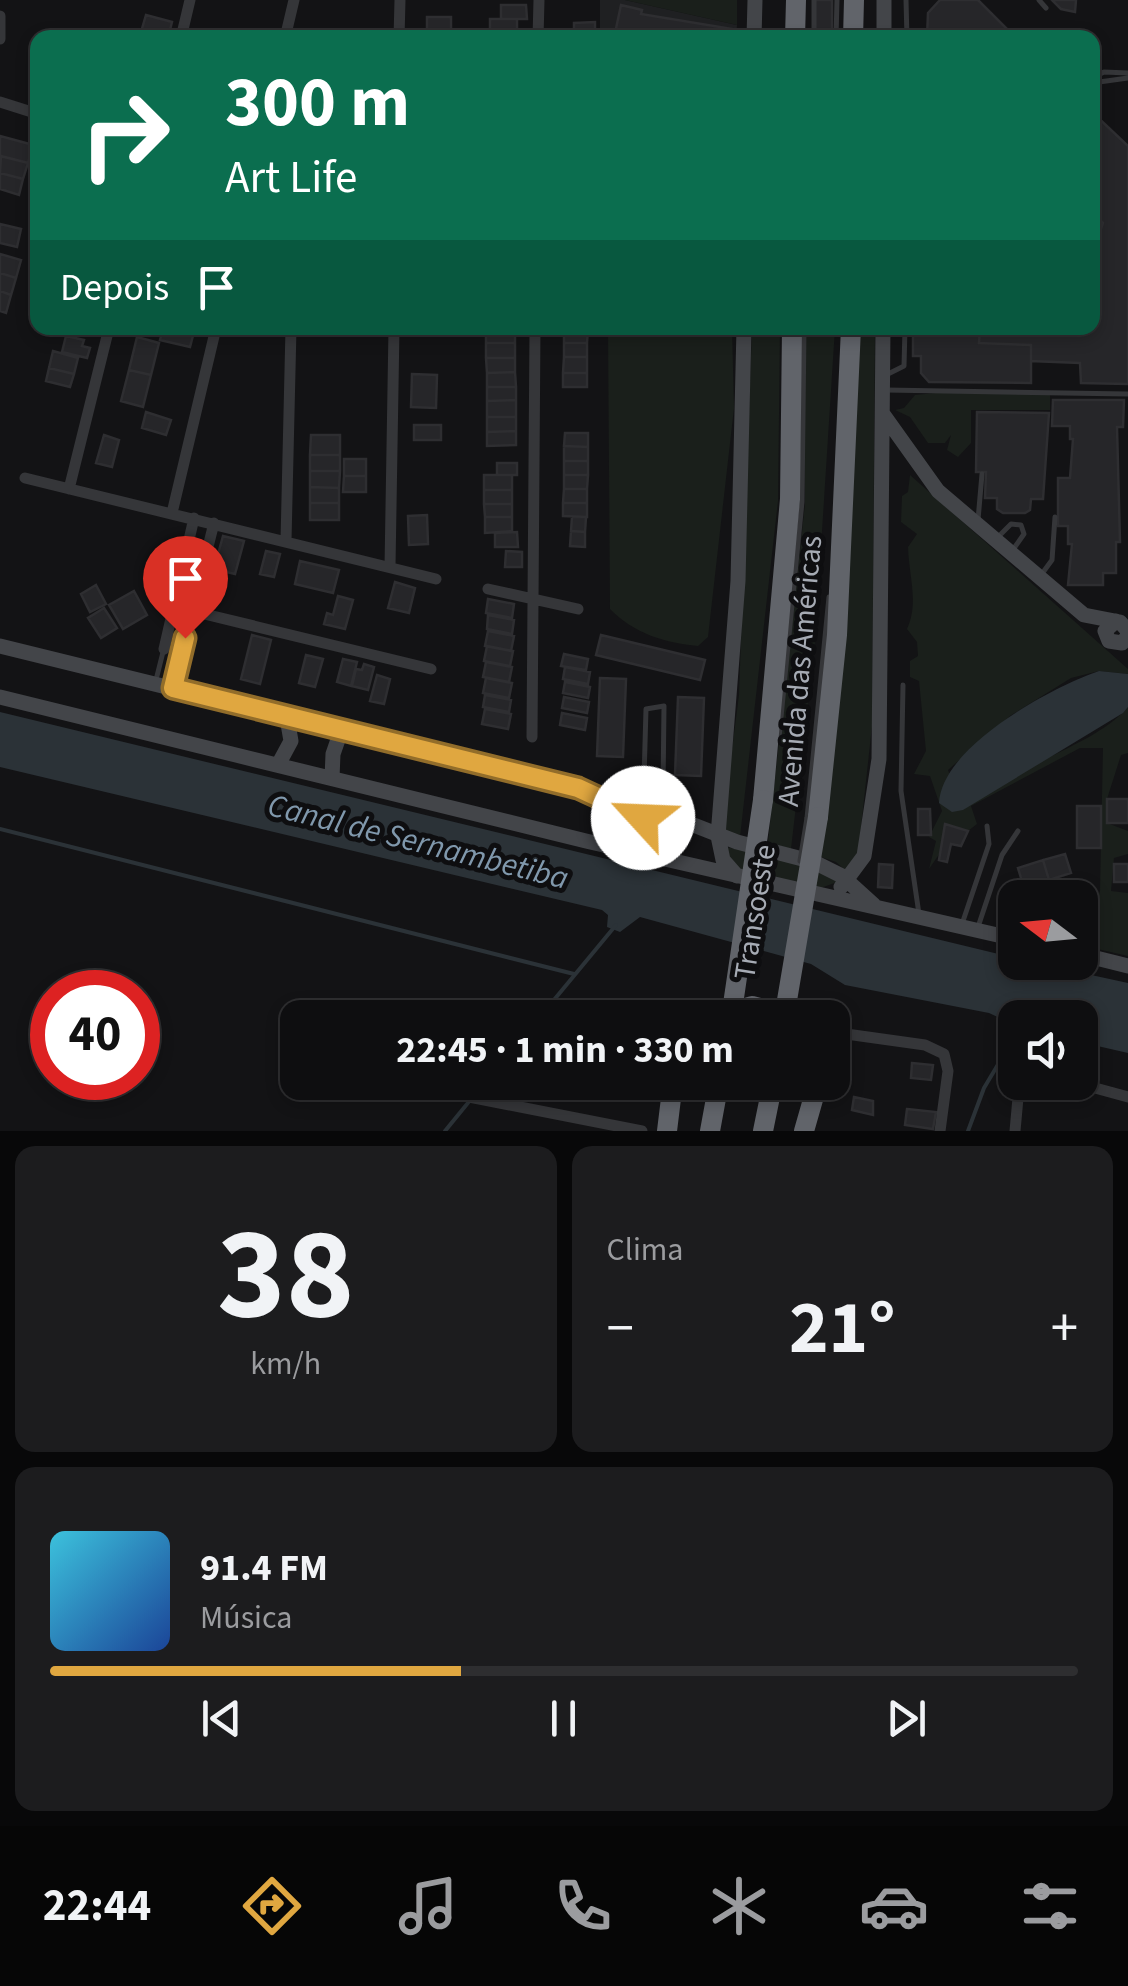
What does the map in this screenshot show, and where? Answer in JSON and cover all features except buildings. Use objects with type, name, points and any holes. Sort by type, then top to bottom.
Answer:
[{"type":"highway","points":[[795,30],[796,0]]},
{"type":"highway","points":[[854,0],[854,30]]},
{"type":"highway","name":"Avenida das Américas","points":[[734,1000],[767,804],[789,516],[792,335]]},
{"type":"highway","name":"Avenida das Américas","points":[[783,1000],[837,636],[851,335]]},
{"type":"highway","points":[[666,1131],[670,1100]]},
{"type":"highway","points":[[710,1131],[716,1100]]},
{"type":"highway","points":[[760,1131],[766,1100]]},
{"type":"highway","points":[[804,1131],[813,1100]]},
{"type":"street","points":[[182,30],[190,0]]},
{"type":"street","points":[[287,30],[294,0]]},
{"type":"street","points":[[399,30],[400,0]]},
{"type":"street","points":[[538,0],[538,30]]},
{"type":"street","points":[[754,30],[755,0]]},
{"type":"street","points":[[884,0],[884,30]]},
{"type":"street","points":[[0,16],[0,39]]},
{"type":"street","points":[[0,102],[30,111]]},
{"type":"street","points":[[68,489],[107,335]]},
{"type":"street","points":[[172,514],[214,335]]},
{"type":"street","points":[[286,541],[291,335]]},
{"type":"street","points":[[390,567],[394,335]]},
{"type":"street","points":[[532,737],[536,335]]},
{"type":"street","points":[[737,876],[723,860],[718,836],[744,467],[744,335]]},
{"type":"street","points":[[873,905],[864,882],[864,856],[879,759],[884,335]]},
{"type":"street","points":[[884,414],[926,479],[1084,616],[1124,630],[1128,656]]},
{"type":"street","points":[[25,478],[436,579]]},
{"type":"street","points":[[164,649],[194,518]]},
{"type":"street","points":[[181,654],[214,523]]},
{"type":"street","points":[[488,589],[578,609]]},
{"type":"street","points":[[192,611],[430,670]]},
{"type":"street","points":[[167,633],[185,638]]},
{"type":"street","points":[[0,646],[578,788],[643,818],[686,822],[718,836],[814,862],[849,881],[873,905]]},
{"type":"street","points":[[0,698],[998,935]]},
{"type":"street","points":[[278,765],[291,741],[286,718]]},
{"type":"street","points":[[332,778],[332,754],[341,731]]},
{"type":"street","points":[[686,822],[722,806]]},
{"type":"street","points":[[823,894],[849,881],[864,856]]},
{"type":"street","points":[[1098,958],[1128,966]]},
{"type":"street","points":[[850,1035],[925,1045],[944,1054],[948,1071],[940,1131]]},
{"type":"street","points":[[1098,1088],[1128,1096]]},
{"type":"street","points":[[477,1100],[642,1131]]},
{"type":"street","points":[[1014,1131],[1018,1100]]},
{"type":"lane","points":[[803,30],[804,0]]},
{"type":"lane","points":[[814,0],[814,30]]},
{"type":"lane","points":[[836,30],[837,0]]},
{"type":"lane","points":[[844,0],[845,30]]},
{"type":"lane","points":[[906,0],[907,30]]},
{"type":"lane","points":[[1038,0],[1046,8]]},
{"type":"lane","points":[[1100,75],[1128,75]]},
{"type":"lane","points":[[1100,80],[1128,75]]},
{"type":"lane","name":"Transoeste","points":[[741,1000],[802,502],[804,335]]},
{"type":"lane","name":"Transoeste","points":[[812,817],[826,634],[841,335]]},
{"type":"lane","points":[[884,383],[903,368],[905,335]]},
{"type":"lane","points":[[883,348],[904,350]]},
{"type":"lane","points":[[884,383],[1128,394]]},
{"type":"lane","points":[[976,523],[981,516],[982,474]]},
{"type":"lane","points":[[1040,578],[1052,560],[1055,517]]},
{"type":"lane","points":[[996,541],[1011,524],[1021,525],[1024,534],[1010,553]]},
{"type":"lane","points":[[155,684],[164,649]]},
{"type":"lane","points":[[173,688],[181,654]]},
{"type":"lane","points":[[903,684],[901,791],[919,917]]},
{"type":"lane","points":[[643,818],[646,709],[664,706],[663,790],[644,793]]},
{"type":"lane","points":[[969,928],[989,844],[987,826]]},
{"type":"lane","points":[[969,928],[1002,855],[1018,831]]},
{"type":"lane","points":[[719,1131],[725,1100]]},
{"type":"shaded area","points":[[600,0],[625,0],[737,25],[737,30],[600,30]]},
{"type":"shaded area","points":[[625,0],[737,0],[737,25]]},
{"type":"shaded area","points":[[608,335],[732,335],[734,408],[708,637],[698,646],[674,642],[650,635],[610,609]]},
{"type":"shaded area","points":[[752,335],[780,335],[778,501],[740,837],[721,835],[739,695]]},
{"type":"shaded area","points":[[805,335],[835,335],[815,641],[791,849],[768,842],[805,504]]},
{"type":"shaded area","points":[[856,335],[875,335],[872,726],[858,855],[849,874],[836,862],[815,855]]},
{"type":"shaded area","points":[[955,391],[1050,393],[1050,410],[971,410],[971,443],[958,457],[947,450],[951,435],[945,443],[928,443],[910,417],[895,410],[904,408],[915,395]]},
{"type":"shaded area","points":[[910,475],[1128,669],[1128,674],[1099,671],[1071,678],[1010,716],[948,770],[963,810],[1000,782],[1092,735],[1128,707],[1128,753],[1121,755],[1107,799],[1107,823],[1128,831],[1128,854],[1114,858],[1111,891],[1128,893],[1128,956],[1098,949],[1103,748],[1080,748],[971,806],[977,824],[968,831],[945,824],[940,853],[929,869],[936,841],[929,837],[942,811],[930,776],[914,774],[926,751],[919,681],[910,677],[910,661],[918,656],[917,642],[907,629],[913,600],[908,547],[917,534],[901,522],[902,496],[908,492]]},
{"type":"shaded area","points":[[722,846],[814,866],[840,881],[818,889],[740,869],[731,863]]},
{"type":"water","points":[[1099,671],[1128,674],[1128,707],[1123,713],[963,810],[952,812],[939,803],[945,782],[979,740],[1055,690]]},
{"type":"water","name":"Canal de Sernambetiba","points":[[0,712],[998,954],[998,980],[1098,980],[1098,976],[1128,983],[1128,1053],[1098,1046],[1098,1000],[998,1000],[998,1017],[845,985],[811,964],[640,917],[620,932],[607,927],[608,915],[602,910],[0,767]]},
{"type":"waterway","points":[[0,829],[574,974]]},
{"type":"waterway","points":[[554,1000],[616,925]]},
{"type":"waterway","points":[[968,1131],[984,1088],[998,1065]]},
{"type":"waterway","points":[[445,1131],[470,1100]]},
{"type":"route","points":[[185,638],[173,688],[578,788],[643,818]]}]
